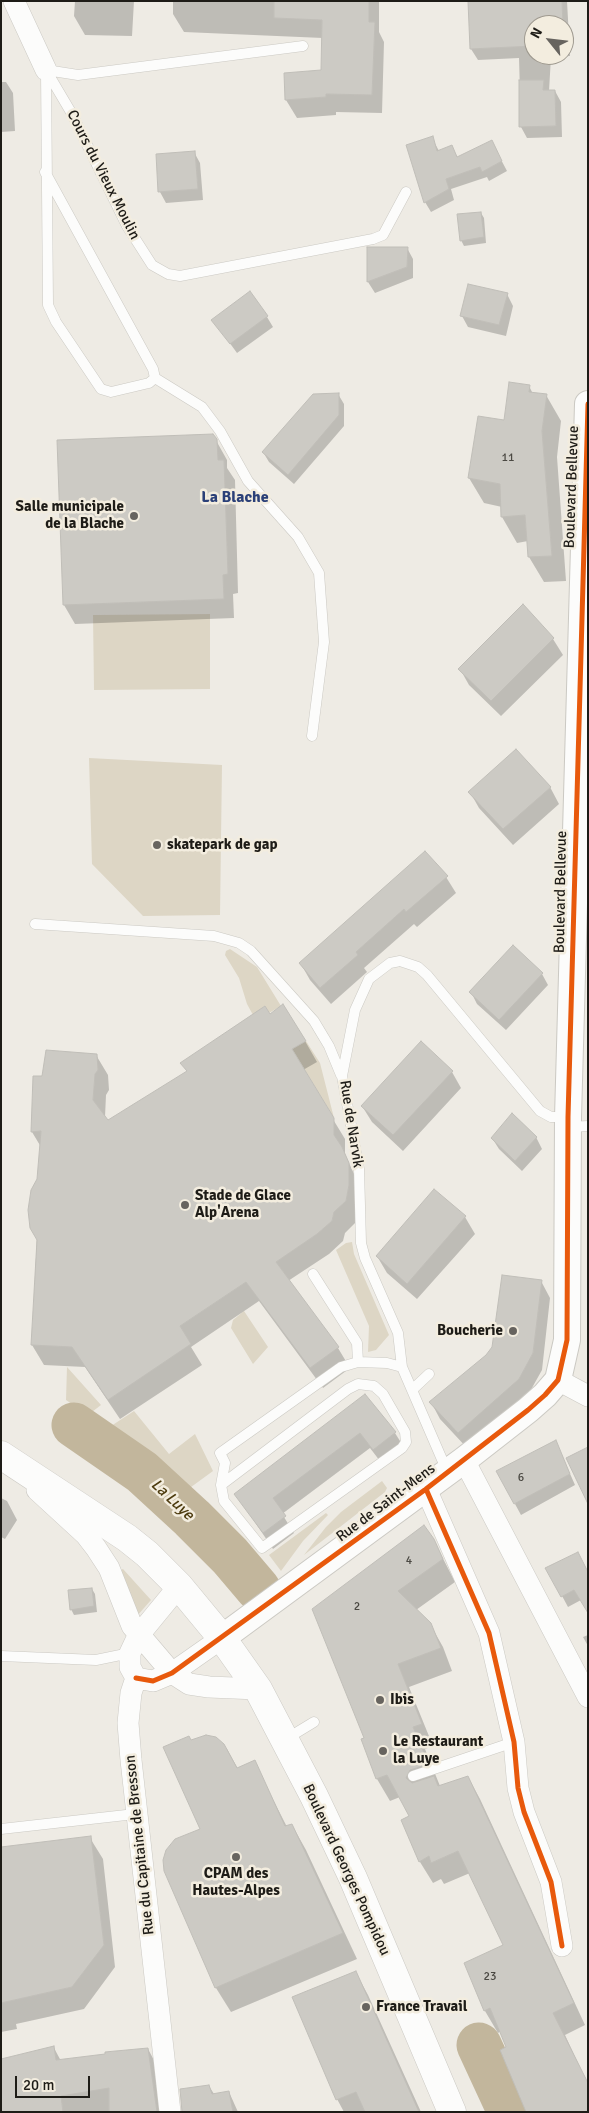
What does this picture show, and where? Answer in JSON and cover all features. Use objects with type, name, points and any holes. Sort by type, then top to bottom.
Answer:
[{"type":"main road","name":"Boulevard Georges Pompidou","points":[[1,1456],[127,1538],[179,1586],[222,1638],[258,1689],[285,1739],[353,1878],[452,2112]]},
{"type":"street","name":"Cours du Vieux Moulin","points":[[14,1],[46,70]]},
{"type":"street","name":"Boulevard Bellevue","points":[[558,1380],[567,1340],[575,1124],[588,404]]},
{"type":"street","points":[[558,1380],[588,1396]]},
{"type":"street","name":"Rue de Saint-Mens","points":[[222,1638],[456,1466],[534,1405],[558,1380]]},
{"type":"street","points":[[1,1456],[72,1522],[96,1548],[109,1568],[128,1617],[134,1644],[130,1667],[136,1678],[153,1681],[172,1673],[222,1638]]},
{"type":"street","points":[[456,1466],[588,1697]]},
{"type":"street","points":[[426,1489],[484,1618],[514,1742],[518,1788],[524,1812],[551,1882],[562,1946]]},
{"type":"street","points":[[134,1644],[179,1586]]},
{"type":"street","points":[[134,1644],[189,1684],[209,1687],[258,1689]]},
{"type":"street","name":"Rue du Capitaine de Bresson","points":[[136,1678],[131,1693],[128,1723],[135,1814],[170,2112]]},
{"type":"lane","points":[[46,70],[78,74],[303,46]]},
{"type":"lane","name":"Cours du Vieux Moulin","points":[[46,70],[46,293],[52,317],[101,389],[111,392],[149,383],[154,378]]},
{"type":"lane","name":"Cours du Vieux Moulin","points":[[46,70],[72,114],[127,226],[152,265],[168,274],[180,276],[372,239],[383,235],[406,192]]},
{"type":"lane","points":[[45,172],[153,369],[154,378],[202,407],[220,431],[248,481],[298,537],[319,573],[324,642],[312,736]]},
{"type":"lane","points":[[35,924],[214,936],[239,944],[251,951],[314,1021],[329,1046],[342,1076]]},
{"type":"lane","name":"Rue de Narvik","points":[[456,1466],[412,1390],[402,1367],[398,1333],[365,1258],[361,1243],[359,1169],[342,1076],[355,1010],[368,979],[382,967],[400,961],[410,962],[428,975],[540,1110],[551,1117],[575,1124]]},
{"type":"lane","points":[[313,1274],[357,1343],[358,1362]]},
{"type":"lane","points":[[221,1485],[348,1389],[358,1384],[374,1386],[383,1394],[405,1432],[406,1442],[402,1448],[262,1548],[226,1507],[221,1485],[224,1463],[220,1453],[329,1374],[358,1362],[387,1363],[402,1367]]},
{"type":"lane","points":[[412,1390],[429,1374]]},
{"type":"lane","points":[[1,1656],[96,1660],[134,1644]]},
{"type":"lane","points":[[285,1739],[314,1722]]},
{"type":"lane","points":[[413,1776],[514,1742]]},
{"type":"lane","points":[[1,1829],[135,1814]]},
{"type":"shaded area","points":[[210,614],[210,689],[94,690],[93,615]]},
{"type":"shaded area","name":"skatepark de gap","points":[[89,758],[222,765],[220,915],[143,916],[92,864]]},
{"type":"shaded area","points":[[230,949],[257,967],[281,1006],[269,1013],[265,1006],[253,1015],[247,1004],[239,978],[225,955],[226,951]]},
{"type":"shaded area","points":[[306,1041],[320,1063],[334,1118],[292,1049]]},
{"type":"shaded area","points":[[352,1242],[354,1254],[389,1335],[376,1350],[368,1352],[369,1326],[336,1250],[346,1243]]},
{"type":"shaded area","points":[[244,1311],[268,1347],[253,1364],[231,1328],[233,1320]]},
{"type":"shaded area","points":[[67,1367],[101,1405],[88,1415],[66,1400]]},
{"type":"shaded area","points":[[134,1411],[169,1454],[195,1434],[213,1471],[187,1490],[108,1428]]},
{"type":"shaded area","points":[[382,1481],[387,1488],[385,1492],[304,1555],[326,1527],[341,1512]]},
{"type":"shaded area","points":[[326,1513],[328,1515],[303,1541],[281,1571],[269,1555]]},
{"type":"shaded area","points":[[123,1569],[151,1600],[137,1616],[119,1571]]},
{"type":"building","points":[[274,1],[369,1],[369,22],[375,22],[372,95],[326,94],[326,97],[285,100],[284,73],[321,70],[322,20],[274,18]]},
{"type":"building","points":[[468,1],[562,1],[563,15],[524,15],[524,46],[470,49]]},
{"type":"building","points":[[519,80],[544,80],[543,90],[555,90],[556,126],[519,127]]},
{"type":"building","points":[[433,136],[437,151],[452,145],[457,157],[492,140],[502,161],[482,172],[480,167],[446,179],[449,189],[424,203],[406,145]]},
{"type":"building","points":[[195,151],[198,189],[158,192],[156,154]]},
{"type":"building","points":[[481,212],[484,237],[460,241],[457,214]]},
{"type":"building","points":[[367,247],[408,247],[407,267],[367,282]]},
{"type":"building","points":[[468,284],[508,293],[499,325],[460,316]]},
{"type":"building","points":[[250,291],[268,316],[230,344],[211,320]]},
{"type":"building","points":[[509,382],[530,385],[529,392],[547,394],[542,431],[552,556],[528,557],[525,515],[501,517],[500,484],[468,478],[478,416],[504,420]]},
{"type":"building","points":[[339,393],[339,415],[288,475],[262,452],[313,394]]},
{"type":"building","points":[[213,434],[217,439],[218,460],[224,460],[228,574],[223,575],[224,599],[63,605],[57,440]]},
{"type":"building","points":[[523,604],[554,638],[491,701],[458,669]]},
{"type":"building","points":[[516,749],[551,787],[503,829],[468,792]]},
{"type":"building","points":[[425,851],[448,876],[406,912],[404,909],[356,952],[358,955],[320,988],[299,963]]},
{"type":"building","points":[[513,945],[543,973],[499,1020],[469,992]]},
{"type":"building","name":"Stade de Glace Alp'Arena","points":[[283,1004],[306,1041],[292,1049],[334,1118],[334,1135],[349,1163],[349,1185],[346,1201],[334,1212],[332,1221],[317,1234],[276,1262],[339,1347],[310,1368],[246,1282],[180,1326],[191,1344],[108,1400],[72,1347],[31,1345],[37,1240],[30,1228],[28,1210],[31,1190],[37,1179],[41,1131],[31,1132],[33,1076],[42,1076],[46,1050],[97,1054],[98,1070],[95,1074],[93,1100],[108,1120],[187,1071],[180,1063],[265,1006],[270,1014]]},
{"type":"building","points":[[421,1041],[453,1071],[393,1135],[361,1106]]},
{"type":"building","points":[[512,1113],[537,1137],[515,1161],[491,1138]]},
{"type":"building","points":[[434,1189],[466,1216],[407,1284],[376,1256]]},
{"type":"building","points":[[502,1275],[542,1280],[533,1353],[519,1379],[458,1433],[429,1402],[486,1355],[492,1347]]},
{"type":"building","points":[[365,1394],[396,1432],[373,1450],[360,1433],[273,1498],[286,1516],[263,1533],[234,1494]]},
{"type":"building","points":[[556,1440],[570,1474],[514,1504],[496,1471]]},
{"type":"building","points":[[588,1447],[588,1504],[566,1458]]},
{"type":"building","points":[[424,1525],[434,1539],[443,1559],[398,1591],[431,1623],[441,1648],[398,1664],[422,1724],[413,1727],[429,1764],[410,1770],[406,1778],[412,1783],[434,1776],[438,1786],[468,1776],[574,2003],[553,2013],[588,2083],[588,2112],[526,2112],[500,2050],[506,2047],[490,2008],[484,2011],[464,1963],[503,1945],[458,1851],[431,1863],[429,1856],[419,1862],[401,1820],[409,1816],[387,1775],[376,1779],[361,1739],[364,1738],[312,1609]]},
{"type":"building","points":[[578,1552],[588,1572],[588,1613],[574,1590],[561,1597],[545,1568]]},
{"type":"building","points":[[92,1588],[94,1606],[70,1610],[68,1590]]},
{"type":"building","name":"CPAM des Hautes-Alpes","points":[[206,1735],[216,1737],[224,1744],[237,1768],[255,1760],[285,1826],[292,1824],[343,1933],[215,1988],[164,1871],[163,1860],[166,1850],[175,1839],[200,1829],[163,1747],[189,1736],[191,1740]]},
{"type":"building","points":[[91,1836],[104,1945],[72,1987],[1,2003],[1,1847]]},
{"type":"building","points":[[356,1971],[419,2112],[365,2112],[356,2092],[336,2100],[292,1997]]},
{"type":"building","points":[[54,2046],[56,2060],[105,2054],[105,2052],[148,2048],[157,2112],[109,2112],[109,2088],[61,2096],[63,2112],[1,2112],[1,2059]]},
{"type":"building","points":[[209,2085],[212,2094],[229,2091],[233,2112],[182,2112],[180,2089]]},
{"type":"waterway","name":"La Luye","points":[[74,1425],[142,1472],[230,1556],[258,1589]]},
{"type":"waterway","name":"La Luye","points":[[479,2045],[510,2112]]},
{"type":"cycle path","points":[[136,1678],[153,1681],[172,1673],[426,1489],[528,1410],[558,1380],[567,1340],[568,1117],[588,404]]},
{"type":"cycle path","points":[[426,1489],[489,1633],[514,1742],[518,1788],[524,1812],[551,1882],[562,1946]]},
{"type":"place","name":"Salle municipale de la Blache","points":[[134,516]]},
{"type":"place","name":"skatepark de gap","points":[[157,845]]},
{"type":"place","name":"Stade de Glace Alp'Arena","points":[[185,1205]]},
{"type":"place","name":"Boucherie","points":[[513,1331]]},
{"type":"place","name":"Ibis","points":[[380,1700]]},
{"type":"place","name":"Le Restaurant la Luye","points":[[383,1751]]},
{"type":"place","name":"CPAM des Hautes-Alpes","points":[[236,1857]]},
{"type":"place","name":"France Travail","points":[[366,2007]]},
{"type":"district","name":"La Blache","points":[[235,498]]}]
